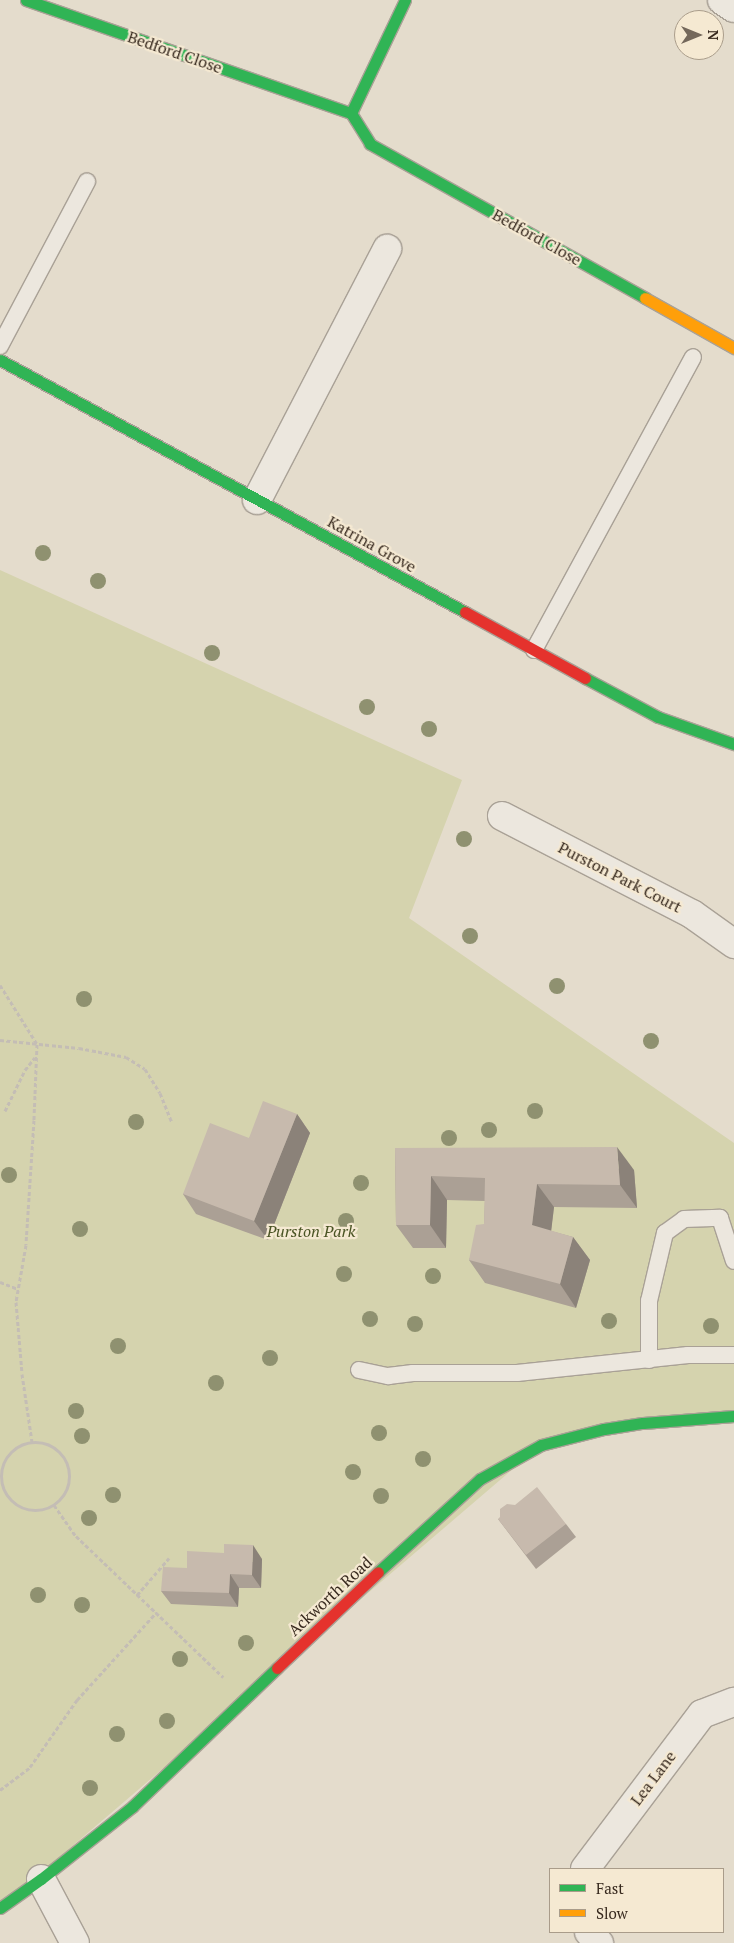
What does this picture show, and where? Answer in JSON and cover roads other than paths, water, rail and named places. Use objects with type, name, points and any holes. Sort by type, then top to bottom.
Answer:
[{"type":"street","name":"Bedford Close","points":[[26,0],[351,113],[370,144],[734,348]]},
{"type":"street","points":[[351,113],[405,0]]},
{"type":"street","points":[[722,0],[734,8]]},
{"type":"street","points":[[257,500],[387,249]]},
{"type":"street","name":"Katrina Grove","points":[[0,360],[658,717],[734,744]]},
{"type":"street","name":"Purston Park Court","points":[[502,816],[692,914],[734,944]]},
{"type":"street","name":"Ackworth Road","points":[[0,1908],[41,1879],[133,1806],[349,1599],[480,1479],[509,1460],[541,1445],[604,1429],[651,1422],[734,1416]]},
{"type":"street","name":"Lea Lane","points":[[586,1868],[702,1714],[734,1702]]},
{"type":"street","points":[[41,1879],[75,1943]]},
{"type":"street","points":[[590,1933],[599,1943]]},
{"type":"lane","points":[[0,346],[87,182]]},
{"type":"lane","points":[[534,650],[693,357]]},
{"type":"lane","points":[[649,1360],[649,1301],[665,1232],[684,1219],[720,1218],[734,1261]]},
{"type":"lane","points":[[359,1370],[388,1376],[413,1373],[517,1373],[688,1355],[734,1354]]},
{"type":"park label","name":"Purston Park","points":[[311,1231]]}]
